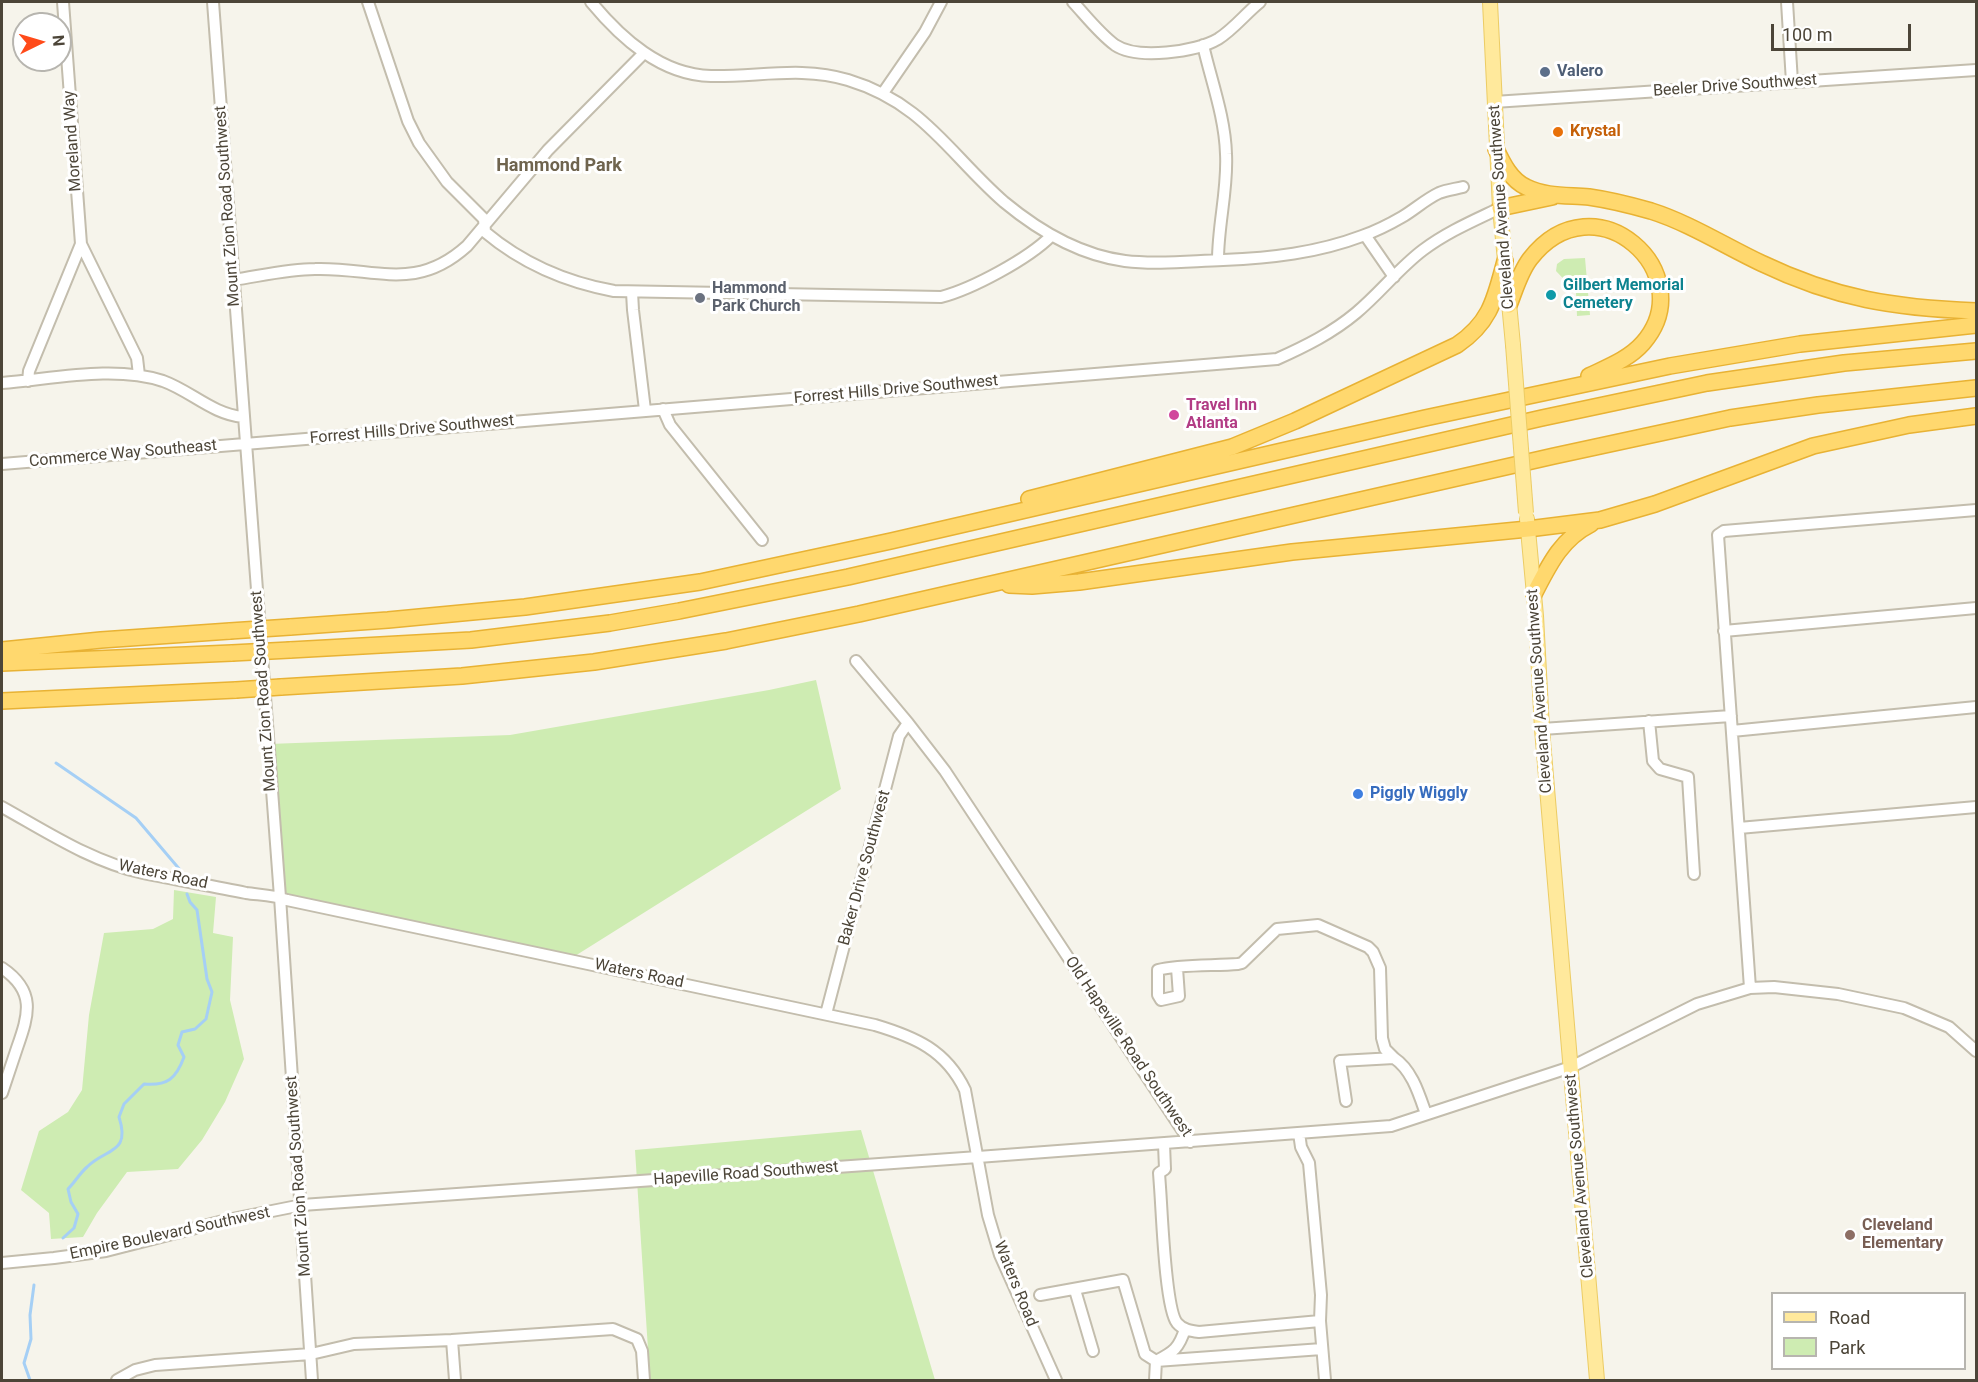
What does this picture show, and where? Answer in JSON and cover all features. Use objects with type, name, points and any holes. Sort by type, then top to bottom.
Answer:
[{"type":"highway","points":[[1496,149],[1509,172],[1523,186],[1539,192],[1615,201],[1653,212],[1692,228],[1762,264],[1827,290],[1889,305],[1977,311]]},
{"type":"highway","points":[[1500,208],[1564,196]]},
{"type":"highway","points":[[1509,305],[1528,261],[1548,240],[1572,228],[1597,227],[1612,231],[1637,246],[1646,257],[1658,282],[1659,294],[1656,319],[1645,341],[1624,358],[1563,388]]},
{"type":"highway","points":[[891,541],[968,514],[1232,447],[1295,421],[1457,345],[1472,335],[1485,320],[1493,304],[1505,261]]},
{"type":"highway","points":[[2,650],[101,640],[400,619],[525,607],[700,582],[891,541],[1425,418],[1670,366],[1800,344],[1977,325]]},
{"type":"highway","points":[[2,663],[471,639],[610,622],[679,611],[848,577],[1519,423],[1707,383],[1844,363],[1977,351]]},
{"type":"highway","points":[[2,701],[462,676],[594,662],[726,641],[988,585],[1544,458],[1730,418],[1818,405],[1977,388]]},
{"type":"highway","points":[[988,585],[1032,586],[1079,582],[1292,552],[1600,520],[1655,504],[1813,446],[1910,425],[1977,416]]},
{"type":"highway","points":[[1534,594],[1561,546],[1582,529],[1600,520]]},
{"type":"main road","name":"Cleveland Avenue Southwest","points":[[1490,2],[1500,208],[1534,594],[1542,729],[1597,1380]]},
{"type":"street","name":"Moreland Way","points":[[63,2],[81,244],[137,358],[139,375]]},
{"type":"street","name":"Mount Zion Road Southwest","points":[[213,2],[280,897],[312,1380]]},
{"type":"street","points":[[368,2],[402,102],[419,143],[447,182],[483,219],[485,232],[501,245],[547,272],[590,286],[632,292],[941,297],[971,287],[1039,248],[1051,236]]},
{"type":"street","points":[[591,2],[614,29],[644,53],[674,69],[694,75],[712,76],[809,72],[847,79],[883,93],[917,115],[1002,200],[1051,236],[1079,249],[1124,261],[1154,263],[1218,260],[1295,254],[1333,246],[1365,235],[1400,218],[1440,193],[1463,187]]},
{"type":"street","points":[[883,93],[926,32],[941,2]]},
{"type":"street","points":[[1073,2],[1112,42],[1136,53],[1158,54],[1203,45],[1216,40],[1227,33],[1260,2]]},
{"type":"street","points":[[1787,2],[1792,82]]},
{"type":"street","points":[[1203,45],[1223,126],[1226,152],[1218,260]]},
{"type":"street","points":[[233,280],[314,269],[396,275],[419,274],[437,268],[454,258],[467,246],[548,150],[644,53]]},
{"type":"street","name":"Beeler Drive Southwest","points":[[1494,102],[1977,70]]},
{"type":"street","name":"Forrest Hills Drive Southwest","points":[[245,444],[1277,359],[1316,341],[1338,327],[1407,263],[1453,230],[1500,208]]},
{"type":"street","points":[[1365,235],[1394,277]]},
{"type":"street","name":"Moreland Way","points":[[28,381],[29,370],[81,244]]},
{"type":"street","points":[[632,292],[645,410]]},
{"type":"street","points":[[2,383],[106,374],[139,375],[166,382],[227,415],[243,417]]},
{"type":"street","points":[[663,409],[670,425],[762,540]]},
{"type":"street","name":"Commerce Way Southeast","points":[[2,464],[245,444]]},
{"type":"street","points":[[1750,988],[1718,535],[1724,531],[1977,510]]},
{"type":"street","points":[[1724,631],[1977,608]]},
{"type":"street","name":"Old Hapeville Road Southwest","points":[[856,661],[908,723],[979,821],[1190,1142],[1391,1125],[1571,1067],[1697,1004],[1750,988],[1774,987],[1838,994],[1904,1008],[1949,1027],[1977,1051]]},
{"type":"street","points":[[1732,730],[1977,707]]},
{"type":"street","points":[[1542,729],[1731,716]]},
{"type":"street","points":[[1649,721],[1653,761],[1660,769],[1688,777],[1695,874]]},
{"type":"street","name":"Baker Drive Southwest","points":[[826,1014],[899,736],[908,723]]},
{"type":"street","name":"Waters Road","points":[[2,807],[107,863],[152,875],[280,897],[826,1014],[897,1032],[924,1044],[946,1060],[957,1074],[965,1090],[988,1215],[1000,1255],[1056,1380]]},
{"type":"street","points":[[1739,828],[1977,807]]},
{"type":"street","points":[[1177,968],[1242,963],[1277,929],[1318,925],[1368,947],[1380,968],[1382,1038],[1385,1049],[1402,1064],[1415,1083],[1426,1114]]},
{"type":"street","points":[[2,968],[13,976],[23,989],[28,1003],[27,1020],[2,1093]]},
{"type":"street","points":[[1346,1101],[1340,1061],[1394,1058]]},
{"type":"street","points":[[1299,1133],[1301,1147],[1308,1163],[1321,1295],[1320,1321],[1325,1380]]},
{"type":"street","name":"Hapeville Road Southwest","points":[[302,1205],[1190,1142]]},
{"type":"street","points":[[1164,1144],[1166,1169],[1159,1173],[1160,1187],[1170,1304],[1177,1323],[1185,1329],[1199,1332],[1320,1321]]},
{"type":"street","name":"Empire Boulevard Southwest","points":[[2,1263],[106,1251],[227,1220],[302,1205]]},
{"type":"street","points":[[1040,1295],[1123,1280],[1144,1354],[1156,1361],[1322,1348]]},
{"type":"street","points":[[1075,1290],[1093,1351]]},
{"type":"street","points":[[117,1380],[135,1370],[155,1365],[311,1354],[354,1344],[613,1329],[637,1338],[642,1351],[644,1380]]},
{"type":"street","points":[[1156,1361],[1172,1353],[1180,1344],[1185,1329]]},
{"type":"street","points":[[452,1340],[455,1380]]},
{"type":"street","points":[[1155,1380],[1156,1361]]},
{"type":"green space","points":[[1585,258],[1590,315],[1577,316],[1576,292],[1556,271],[1557,264],[1564,259]]},
{"type":"green space","points":[[816,680],[841,789],[567,961],[276,893],[269,744],[510,735]]},
{"type":"green space","points":[[174,890],[216,897],[213,933],[233,937],[230,1000],[244,1059],[225,1102],[202,1140],[178,1169],[127,1172],[97,1213],[83,1237],[51,1239],[49,1213],[21,1190],[39,1131],[68,1112],[82,1090],[89,1015],[104,933],[153,929],[173,919]]},
{"type":"green space","points":[[861,1130],[935,1380],[650,1380],[635,1150]]},
{"type":"waterway","points":[[56,763],[136,818],[181,871]]},
{"type":"waterway","points":[[63,1238],[74,1228],[78,1214],[71,1202],[68,1189],[94,1161],[115,1149],[122,1138],[119,1117],[124,1104],[144,1084],[159,1084],[174,1076],[184,1057],[178,1045],[182,1032],[195,1029],[206,1019],[212,992],[207,979],[197,910],[187,894]]},
{"type":"waterway","points":[[30,1380],[24,1363],[31,1339],[30,1315],[34,1285]]},
{"type":"place","name":"Valero","points":[[1545,72]]},
{"type":"place","name":"Krystal","points":[[1558,132]]},
{"type":"place","name":"Gilbert Memorial Cemetery","points":[[1551,295]]},
{"type":"place","name":"Hammond Park Church","points":[[700,298]]},
{"type":"place","name":"Travel Inn Atlanta","points":[[1174,415]]},
{"type":"place","name":"Piggly Wiggly","points":[[1358,794]]},
{"type":"place","name":"Cleveland Elementary","points":[[1850,1235]]},
{"type":"district","name":"Hammond Park","points":[[559,166]]}]
